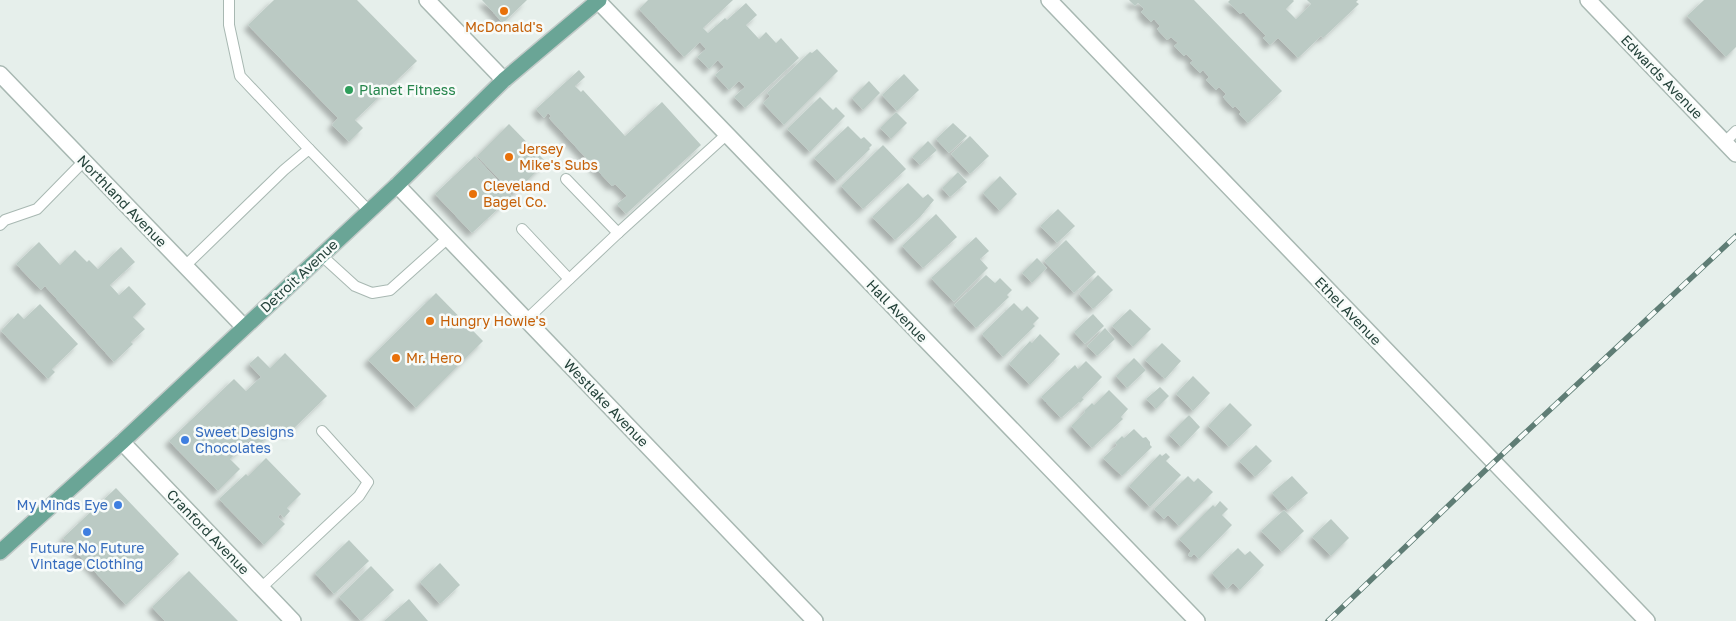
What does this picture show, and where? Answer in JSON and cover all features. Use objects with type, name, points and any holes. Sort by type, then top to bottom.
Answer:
[{"type":"main road","name":"Detroit Avenue","points":[[0,552],[122,442],[397,185],[504,80],[598,0]]},
{"type":"street","points":[[427,0],[504,80]]},
{"type":"street","name":"Hall Avenue","points":[[598,0],[726,135],[1197,621]]},
{"type":"street","name":"Ethel Avenue","points":[[1049,0],[1647,621]]},
{"type":"street","name":"Edwards Avenue","points":[[1588,0],[1736,154]]},
{"type":"street","name":"Northland Avenue","points":[[1,78],[244,327]]},
{"type":"street","name":"Westlake Avenue","points":[[397,185],[814,621]]},
{"type":"street","name":"Cranford Avenue","points":[[122,442],[293,621]]},
{"type":"lane","points":[[229,0],[229,25],[240,76],[369,211]]},
{"type":"lane","points":[[1724,143],[1736,131]]},
{"type":"lane","points":[[526,320],[726,135]]},
{"type":"lane","points":[[185,266],[284,170],[310,149]]},
{"type":"lane","points":[[0,225],[5,220],[38,209],[84,161]]},
{"type":"lane","points":[[566,179],[618,233]]},
{"type":"lane","points":[[522,229],[569,279]]},
{"type":"lane","points":[[321,255],[355,286],[372,293],[390,290],[448,238]]},
{"type":"lane","points":[[261,588],[359,496],[368,482],[322,431]]},
{"type":"building","name":"Planet Fitness","points":[[274,0],[357,0],[417,61],[355,120],[363,128],[349,142],[332,125],[338,118],[248,25]]},
{"type":"building","name":"McDonald's","points":[[482,0],[527,0],[503,23]]},
{"type":"building","points":[[648,0],[733,0],[703,28],[708,33],[725,18],[727,20],[746,3],[757,15],[746,25],[759,39],[766,32],[776,43],[781,38],[799,58],[745,108],[734,97],[745,87],[739,81],[729,90],[715,75],[724,67],[718,60],[709,69],[697,57],[706,49],[700,42],[684,57],[639,9]]},
{"type":"building","points":[[1129,0],[1194,0],[1282,91],[1248,123],[1239,114],[1241,112],[1235,106],[1233,108],[1223,97],[1226,94],[1219,87],[1216,90],[1206,80],[1209,77],[1203,70],[1200,73],[1190,63],[1193,61],[1186,54],[1184,56],[1174,46],[1178,43],[1171,37],[1167,40],[1157,29],[1160,26],[1154,19],[1151,22],[1141,12],[1144,9],[1138,3],[1135,6]]},
{"type":"building","points":[[1230,0],[1293,0],[1286,9],[1296,19],[1311,4],[1307,0],[1358,0],[1356,2],[1359,4],[1323,38],[1321,36],[1298,58],[1278,38],[1270,45],[1263,38],[1266,36],[1243,12],[1240,14],[1228,2]]},
{"type":"building","points":[[1704,0],[1736,0],[1736,47],[1726,57],[1687,16]]},
{"type":"building","points":[[817,49],[838,71],[784,125],[763,103],[770,96],[767,93],[810,52],[812,53]]},
{"type":"building","points":[[579,70],[585,77],[575,86],[581,92],[583,90],[625,136],[662,102],[701,145],[626,214],[617,204],[627,196],[615,184],[612,186],[549,118],[551,116],[548,113],[544,118],[536,109]]},
{"type":"building","points":[[904,74],[919,90],[897,111],[882,95]]},
{"type":"building","points":[[869,81],[880,93],[863,110],[852,98]]},
{"type":"building","points":[[820,97],[833,110],[836,107],[845,116],[810,152],[787,129]]},
{"type":"building","points":[[896,112],[907,123],[891,139],[880,128]]},
{"type":"building","points":[[953,123],[967,136],[949,153],[936,139]]},
{"type":"building","points":[[509,124],[546,162],[514,194],[477,156]]},
{"type":"building","points":[[848,126],[861,139],[864,137],[872,145],[837,181],[814,158]]},
{"type":"building","points":[[970,136],[989,156],[970,174],[951,154]]},
{"type":"building","points":[[928,141],[937,150],[920,165],[912,157]]},
{"type":"building","points":[[883,145],[906,169],[863,209],[841,186]]},
{"type":"building","points":[[475,156],[512,196],[472,233],[435,194]]},
{"type":"building","points":[[958,172],[967,182],[950,197],[942,188]]},
{"type":"building","points":[[1000,176],[1017,194],[1000,211],[983,193]]},
{"type":"building","points":[[908,183],[923,198],[928,194],[934,200],[920,217],[895,240],[872,217]]},
{"type":"building","points":[[1058,209],[1075,226],[1057,243],[1040,226]]},
{"type":"building","points":[[936,214],[957,237],[923,268],[902,246]]},
{"type":"building","points":[[976,237],[989,251],[980,259],[988,268],[954,302],[931,278]]},
{"type":"building","points":[[1066,240],[1096,272],[1074,293],[1044,261]]},
{"type":"building","points":[[39,242],[60,265],[75,250],[87,262],[89,260],[98,269],[121,247],[135,262],[110,285],[119,295],[129,286],[146,304],[133,317],[145,329],[131,342],[133,344],[114,362],[45,286],[41,290],[16,264]]},
{"type":"building","points":[[1037,258],[1047,268],[1032,283],[1022,273]]},
{"type":"building","points":[[986,275],[995,283],[1000,278],[1012,290],[1007,295],[1009,297],[976,328],[954,305]]},
{"type":"building","points":[[1098,275],[1113,290],[1093,309],[1079,294]]},
{"type":"building","points":[[436,293],[483,341],[416,408],[368,360]]},
{"type":"building","points":[[1014,303],[1022,311],[1027,306],[1039,318],[1033,324],[1035,326],[1003,357],[982,334]]},
{"type":"building","points":[[40,304],[78,344],[52,369],[55,372],[48,379],[1,331],[18,313],[24,319]]},
{"type":"building","points":[[1130,309],[1151,329],[1133,347],[1112,326]]},
{"type":"building","points":[[1093,314],[1104,326],[1085,344],[1074,332]]},
{"type":"building","points":[[1105,328],[1115,339],[1097,356],[1087,346]]},
{"type":"building","points":[[1040,334],[1060,354],[1030,385],[1009,364],[1030,341],[1032,343]]},
{"type":"building","points":[[1162,343],[1181,361],[1165,379],[1145,360]]},
{"type":"building","points":[[285,353],[327,396],[288,434],[279,425],[257,447],[250,440],[230,459],[240,469],[218,491],[169,441],[234,379],[246,391],[261,377],[249,364],[258,356],[270,368]]},
{"type":"building","points":[[1134,358],[1146,370],[1127,388],[1116,376]]},
{"type":"building","points":[[1086,361],[1102,377],[1082,398],[1084,399],[1080,403],[1061,418],[1041,397],[1075,365],[1078,369]]},
{"type":"building","points":[[1193,376],[1210,393],[1193,411],[1176,394]]},
{"type":"building","points":[[1160,387],[1169,396],[1156,409],[1146,399]]},
{"type":"building","points":[[1109,390],[1128,409],[1121,417],[1123,419],[1092,448],[1071,426],[1092,403],[1094,405]]},
{"type":"building","points":[[1230,403],[1252,425],[1229,447],[1208,426]]},
{"type":"building","points":[[1189,415],[1200,427],[1181,447],[1169,435]]},
{"type":"building","points":[[1134,429],[1143,438],[1146,437],[1152,447],[1122,476],[1103,458],[1117,445],[1115,443],[1122,436],[1124,438]]},
{"type":"building","points":[[1256,445],[1272,461],[1255,477],[1239,461]]},
{"type":"building","points":[[1166,453],[1170,457],[1166,461],[1181,475],[1150,507],[1129,486],[1160,454],[1162,456]]},
{"type":"building","points":[[266,458],[301,494],[287,508],[290,511],[284,518],[280,514],[278,517],[285,524],[264,545],[219,499],[246,474],[248,476]]},
{"type":"building","points":[[1188,476],[1194,482],[1198,478],[1213,492],[1179,526],[1168,515],[1164,519],[1154,509]]},
{"type":"building","points":[[1292,476],[1308,493],[1288,510],[1272,493]]},
{"type":"building","points":[[116,488],[179,554],[126,605],[63,538]]},
{"type":"building","points":[[1220,501],[1228,509],[1222,515],[1232,525],[1199,559],[1194,554],[1191,557],[1188,555],[1191,551],[1179,539],[1213,505],[1215,507]]},
{"type":"building","points":[[1284,510],[1304,531],[1282,552],[1261,531]]},
{"type":"building","points":[[1331,519],[1349,538],[1331,556],[1312,537]]},
{"type":"building","points":[[349,540],[369,561],[334,594],[315,573]]},
{"type":"building","points":[[1238,548],[1245,555],[1250,551],[1264,565],[1240,590],[1233,583],[1227,589],[1212,573]]},
{"type":"building","points":[[440,563],[460,585],[440,604],[420,582]]},
{"type":"building","points":[[371,566],[394,590],[361,621],[339,597]]},
{"type":"building","points":[[189,571],[238,621],[165,621],[152,607]]},
{"type":"building","points":[[409,599],[428,621],[384,621]]},
{"type":"railway","points":[[1328,621],[1494,462],[1736,236]]},
{"type":"place","name":"McDonald's","points":[[504,11]]},
{"type":"place","name":"Planet Fitness","points":[[349,90]]},
{"type":"place","name":"Jersey Mike's Subs","points":[[509,157]]},
{"type":"place","name":"Cleveland Bagel Co.","points":[[473,194]]},
{"type":"place","name":"Hungry Howie's","points":[[430,321]]},
{"type":"place","name":"Mr. Hero","points":[[396,358]]},
{"type":"place","name":"Sweet Designs Chocolates","points":[[185,440]]},
{"type":"place","name":"My Minds Eye","points":[[118,505]]},
{"type":"place","name":"Future No Future Vintage Clothing","points":[[87,532]]}]
